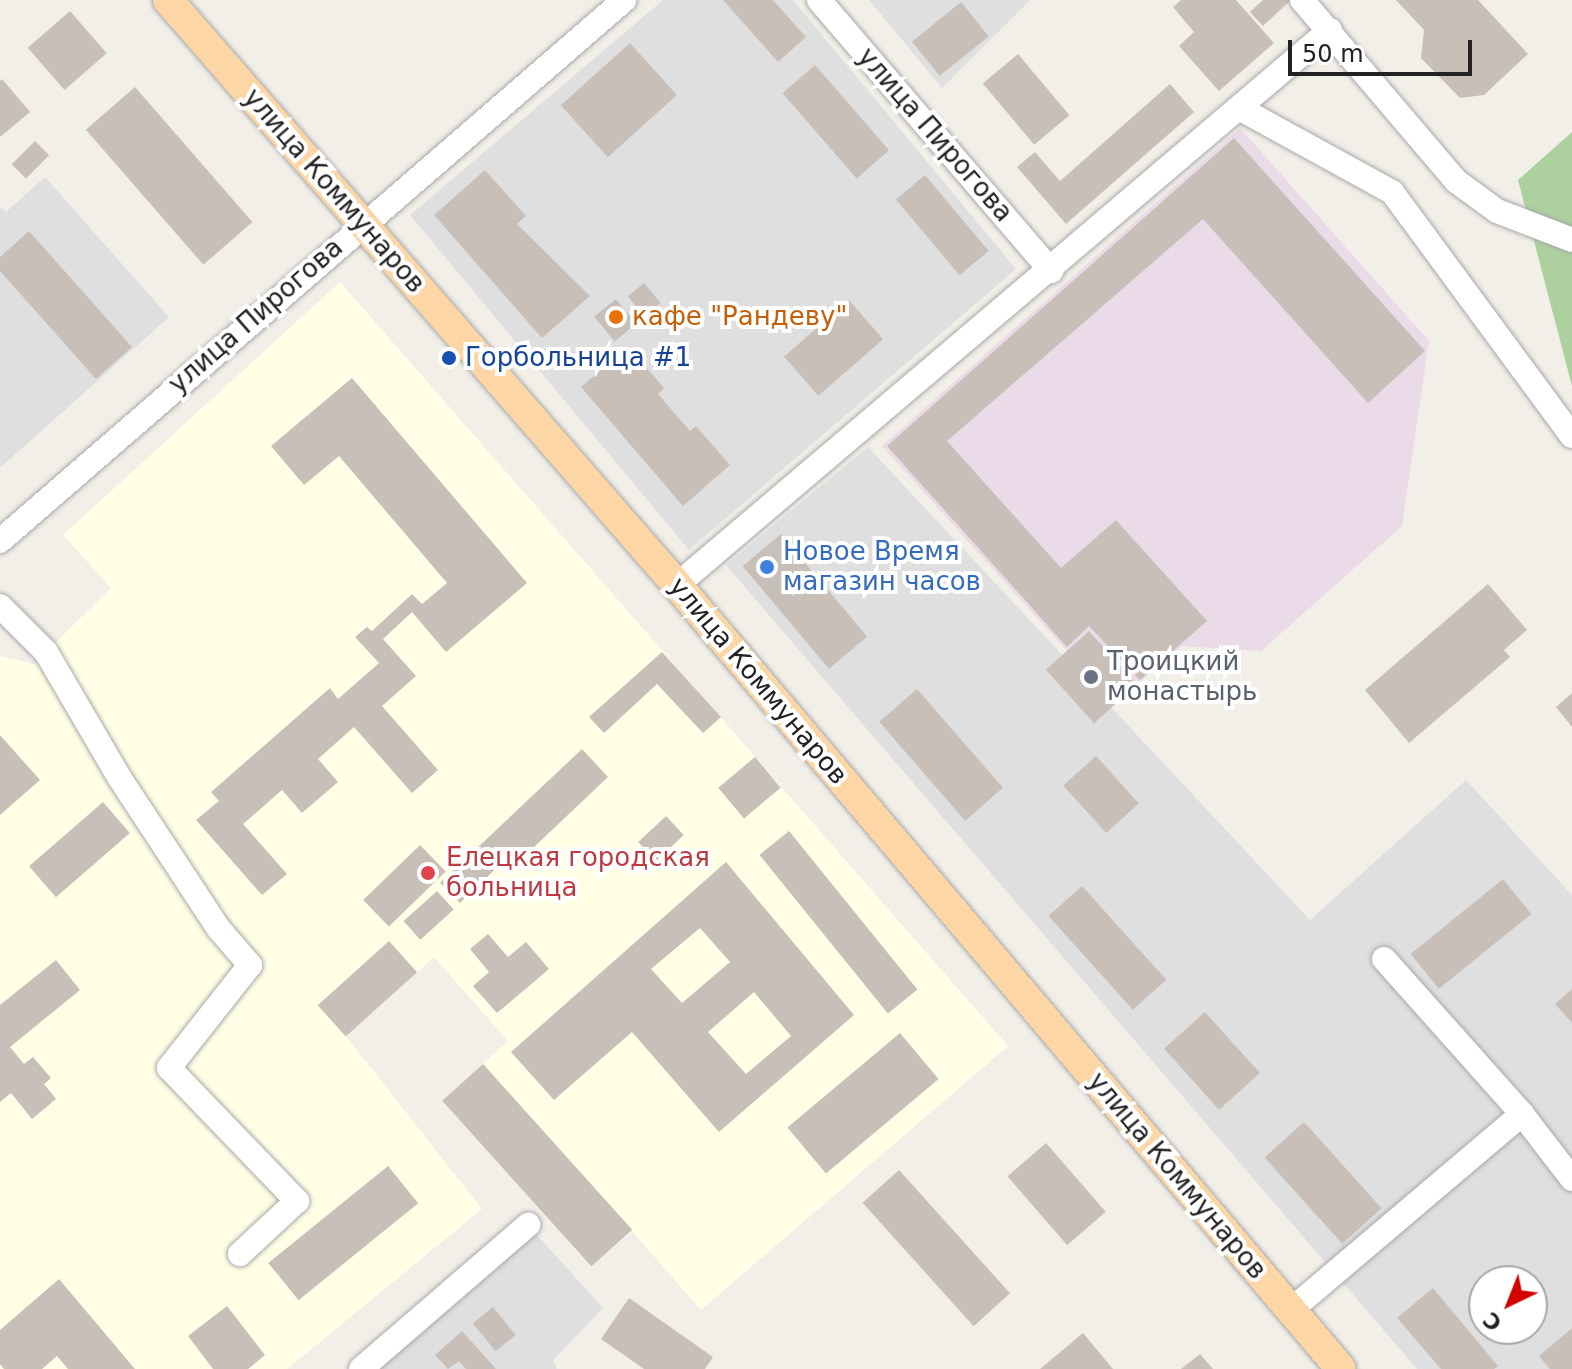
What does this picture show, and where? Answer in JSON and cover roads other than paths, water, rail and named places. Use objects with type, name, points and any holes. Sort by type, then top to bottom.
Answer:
[{"type":"main road","name":"улица Коммунаров","points":[[168,0],[677,585],[1341,1369]]},
{"type":"street","name":"улица Пирогова","points":[[0,541],[362,223],[624,0]]},
{"type":"street","name":"улица Пирогова","points":[[819,0],[1051,271]]},
{"type":"street","points":[[1302,0],[1456,181],[1497,211],[1572,240]]},
{"type":"street","points":[[677,585],[1051,271],[1330,30]]},
{"type":"street","points":[[1239,108],[1392,192],[1572,436]]},
{"type":"street","points":[[0,606],[46,652],[119,777],[219,929],[250,965],[169,1068],[297,1201],[240,1254]]},
{"type":"street","points":[[1384,959],[1522,1114],[1572,1179]]},
{"type":"street","points":[[1291,1310],[1522,1114]]},
{"type":"street","points":[[361,1369],[528,1225]]},
{"type":"place","name":"кафе \"Рандеву\"","points":[[616,317]]},
{"type":"place","name":"Горбольница #1","points":[[449,358]]},
{"type":"place","name":"Новое Время магазин часов","points":[[767,567]]},
{"type":"place","name":"Троицкий монастырь","points":[[1091,677]]},
{"type":"place","name":"Елецкая городская больница","points":[[428,873]]}]
